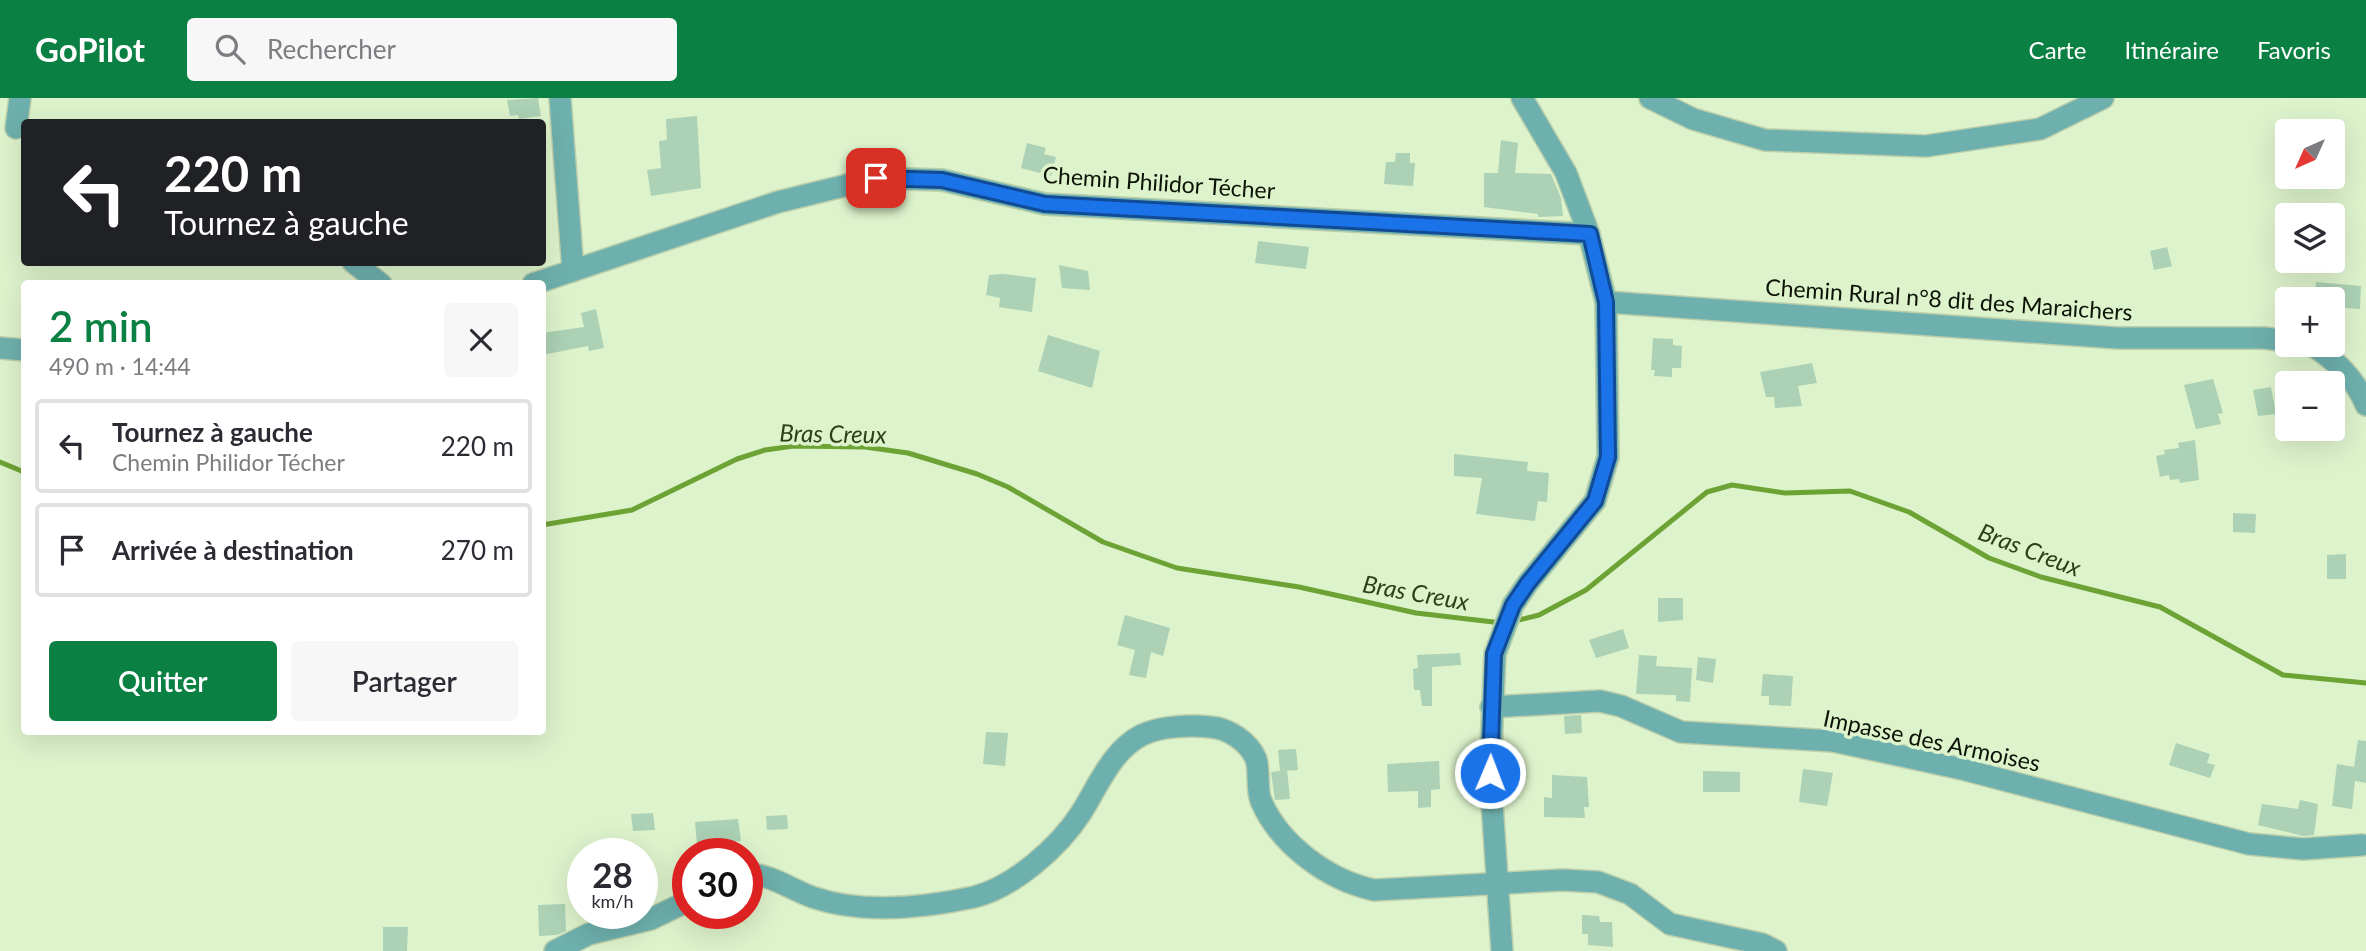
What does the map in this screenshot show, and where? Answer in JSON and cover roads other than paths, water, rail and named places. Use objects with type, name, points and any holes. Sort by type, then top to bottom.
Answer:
[{"type":"street","points":[[14,129],[20,98]]},
{"type":"street","points":[[560,98],[573,271]]},
{"type":"street","points":[[1502,951],[1490,773],[1494,654],[1513,605],[1582,518],[1604,480],[1608,457],[1606,302],[1590,234],[1566,173],[1522,98]]},
{"type":"street","points":[[1650,98],[1693,119],[1765,140],[1926,146],[2040,129],[2103,98]]},
{"type":"street","name":"Chemin Philidor Técher","points":[[545,280],[778,202],[876,178],[942,180],[1045,204],[1590,234]]},
{"type":"street","name":"Chemin Rural n°8 dit des Maraichers","points":[[1606,302],[2117,338],[2275,339]]},
{"type":"street","points":[[0,348],[21,350]]},
{"type":"street","points":[[2330,357],[2338,362],[2358,387],[2366,405]]},
{"type":"street","name":"Impasse des Armoises","points":[[1491,707],[1600,701],[1621,706],[1681,733],[1833,740],[1962,769],[2249,844],[2303,849],[2362,845]]},
{"type":"street","points":[[763,877],[843,906],[879,909],[975,897],[1002,885],[1055,843],[1078,816],[1112,762],[1130,743],[1154,730],[1211,727],[1237,737],[1249,747],[1256,760],[1260,799],[1271,820],[1290,842],[1332,877],[1374,890],[1563,880],[1598,882],[1630,894],[1658,919],[1670,924],[1762,944],[1776,951]]},
{"type":"street","points":[[555,951],[589,934],[651,919],[672,909]]},
{"type":"waterway","name":"Bras Creux","points":[[546,524],[632,510],[737,459],[765,450],[794,446],[865,447],[908,453],[977,474],[1008,487],[1103,542],[1177,568],[1299,587],[1416,613],[1502,623]]},
{"type":"waterway","name":"Bras Creux","points":[[0,462],[21,471]]},
{"type":"waterway","name":"Bras Creux","points":[[1515,621],[1539,615],[1586,590],[1707,492],[1732,485],[1785,493],[1850,491],[1909,512],[1989,558],[2041,577],[2160,607],[2283,675],[2366,683]]}]
